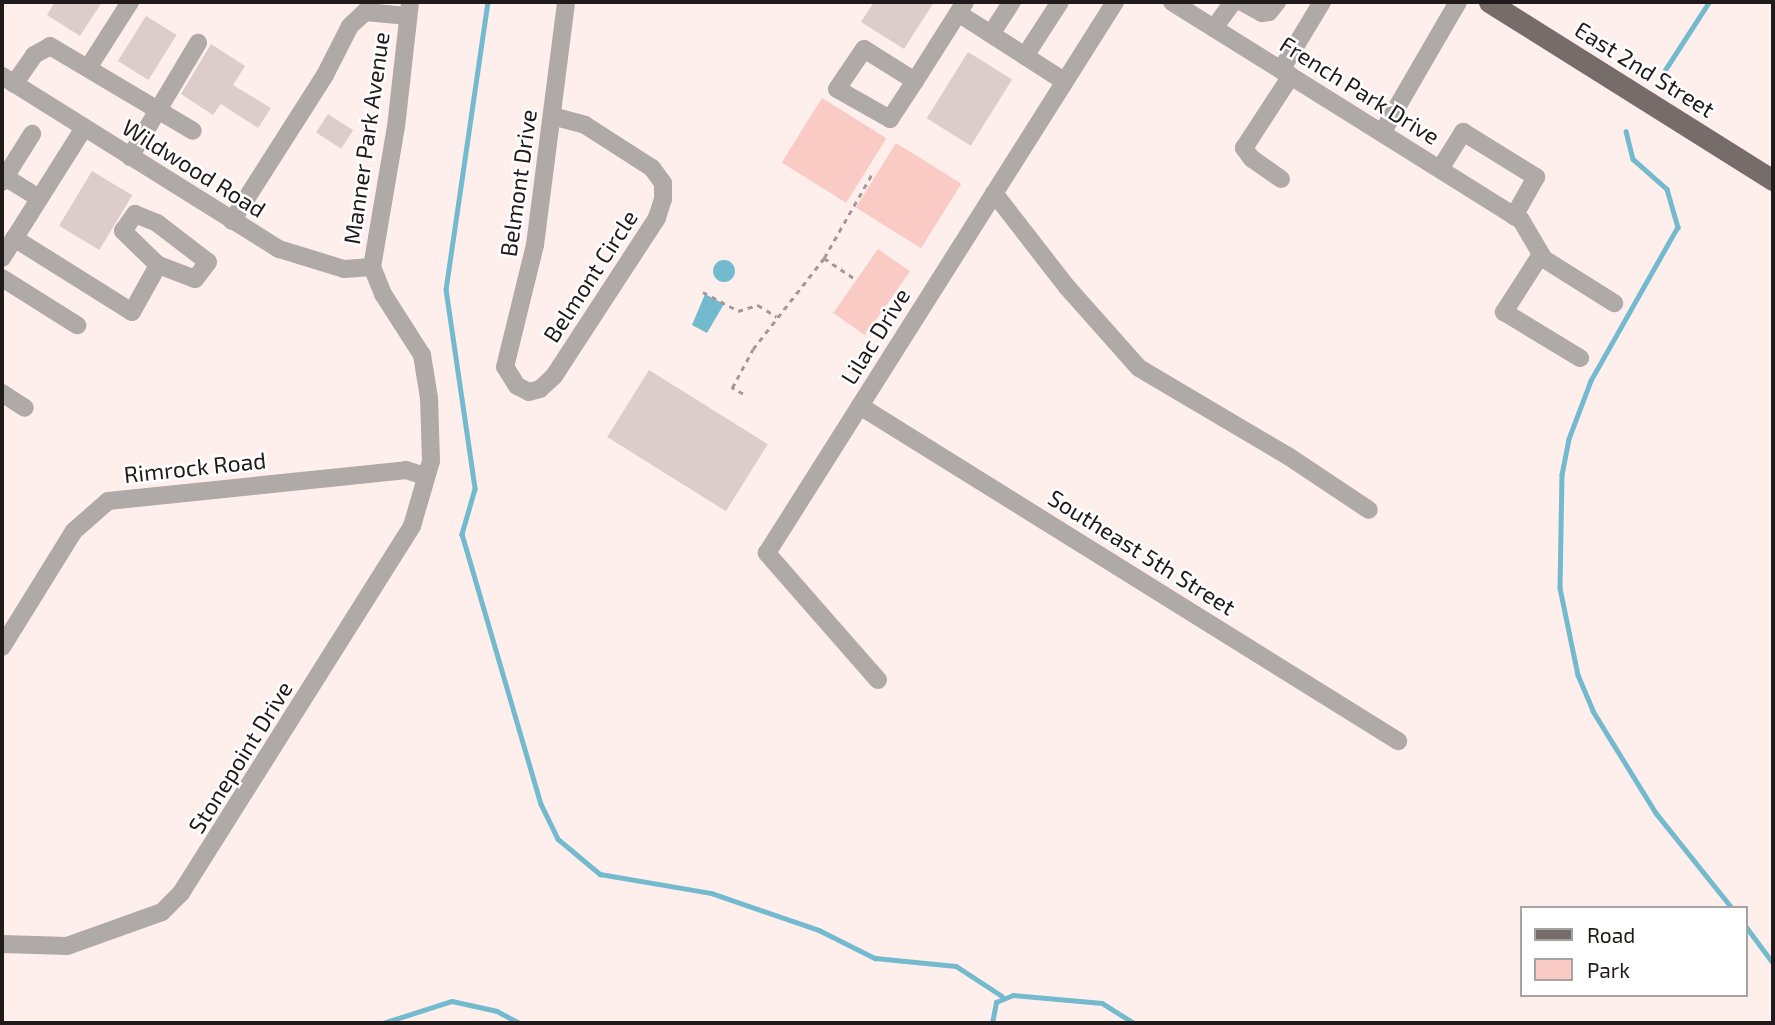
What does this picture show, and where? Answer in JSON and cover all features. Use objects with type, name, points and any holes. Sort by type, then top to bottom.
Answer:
[{"type":"main road","name":"East 2nd Street","points":[[1489,2],[1773,180]]},
{"type":"street","points":[[88,68],[130,2]]},
{"type":"street","name":"Belmont Drive","points":[[505,367],[509,343],[525,302],[566,2]]},
{"type":"street","points":[[991,34],[1012,2]]},
{"type":"street","points":[[1025,56],[1060,2]]},
{"type":"street","name":"Lilac Drive","points":[[878,680],[771,562],[767,553],[1115,2]]},
{"type":"street","name":"French Park Drive","points":[[1172,2],[1518,218]]},
{"type":"street","points":[[1214,27],[1233,2]]},
{"type":"street","points":[[1242,2],[1262,13],[1269,12],[1277,2]]},
{"type":"street","points":[[1281,179],[1252,159],[1244,148],[1322,2]]},
{"type":"street","points":[[1382,133],[1458,2]]},
{"type":"street","points":[[915,81],[962,7],[991,34],[1064,81]]},
{"type":"street","points":[[232,221],[325,75],[350,26],[365,12],[409,9]]},
{"type":"street","name":"Manner Park Avenue","points":[[409,9],[396,127],[372,267],[383,294],[422,355],[433,439],[425,476]]},
{"type":"street","points":[[130,157],[198,43]]},
{"type":"street","points":[[8,80],[34,55],[50,46],[193,131]]},
{"type":"street","name":"Wildwood Road","points":[[8,80],[232,221],[301,257],[344,269],[372,267]]},
{"type":"street","name":"Belmont Circle","points":[[505,367],[517,386],[529,391],[540,389],[554,376],[657,218],[663,199],[663,183],[652,168],[585,125],[552,116]]},
{"type":"street","points":[[2,258],[84,128]]},
{"type":"street","points":[[1440,169],[1463,132],[1536,177],[1518,218],[1540,256],[1614,303]]},
{"type":"street","points":[[32,134],[3,180],[39,198]]},
{"type":"street","points":[[994,193],[1067,288],[1139,368],[1288,456],[1368,510]]},
{"type":"street","points":[[135,214],[158,223],[208,262],[195,279],[158,265],[123,232],[135,214]]},
{"type":"street","points":[[14,238],[132,312],[158,265]]},
{"type":"street","points":[[1540,256],[1504,312],[1580,358]]},
{"type":"street","points":[[2,278],[77,325]]},
{"type":"street","points":[[2,393],[26,408]]},
{"type":"street","name":"Southeast 5th Street","points":[[860,406],[1398,741]]},
{"type":"street","name":"Rimrock Road","points":[[2,647],[74,531],[108,501],[406,470],[425,476]]},
{"type":"street","name":"Stonepoint Drive","points":[[2,944],[67,946],[162,912],[181,893],[412,526],[425,476]]},
{"type":"path","points":[[743,394],[732,388],[777,317],[824,258],[873,172]]},
{"type":"path","points":[[824,258],[857,280]]},
{"type":"path","points":[[703,292],[738,311],[758,305],[777,317]]},
{"type":"green space","points":[[822,98],[886,138],[846,203],[782,162]]},
{"type":"green space","points":[[896,143],[961,184],[921,248],[856,207]]},
{"type":"green space","points":[[878,249],[910,271],[865,335],[833,313]]},
{"type":"water","points":[[724,260],[732,263],[735,271],[732,279],[724,282],[716,279],[713,271],[716,263]]},
{"type":"water","points":[[705,294],[724,304],[707,333],[692,325]]},
{"type":"building","points":[[55,2],[102,2],[80,36],[47,15]]},
{"type":"building","points":[[874,2],[934,2],[904,49],[861,22]]},
{"type":"building","points":[[146,16],[177,35],[148,80],[118,61]]},
{"type":"building","points":[[211,44],[245,66],[233,85],[271,108],[258,128],[221,104],[213,115],[181,94]]},
{"type":"building","points":[[968,52],[1012,80],[971,146],[927,118]]},
{"type":"building","points":[[328,114],[353,130],[341,149],[316,132]]},
{"type":"building","points":[[92,171],[132,195],[99,250],[59,226]]},
{"type":"building","points":[[649,370],[768,444],[726,511],[607,437]]},
{"type":"waterway","points":[[488,2],[446,289],[475,489],[462,534],[541,804],[558,839],[600,874],[711,893],[819,930],[875,958],[956,966],[1002,996]]},
{"type":"waterway","points":[[1665,70],[1709,2]]},
{"type":"waterway","points":[[1626,131],[1633,159],[1667,189],[1678,227],[1591,381],[1569,439],[1562,474],[1560,588],[1578,675],[1593,711],[1656,813],[1730,906]]},
{"type":"waterway","points":[[1747,928],[1773,963]]},
{"type":"waterway","points":[[992,1023],[996,1002],[1013,995],[1102,1003],[1134,1023]]},
{"type":"waterway","points":[[383,1023],[452,1001],[497,1011],[520,1023]]}]
